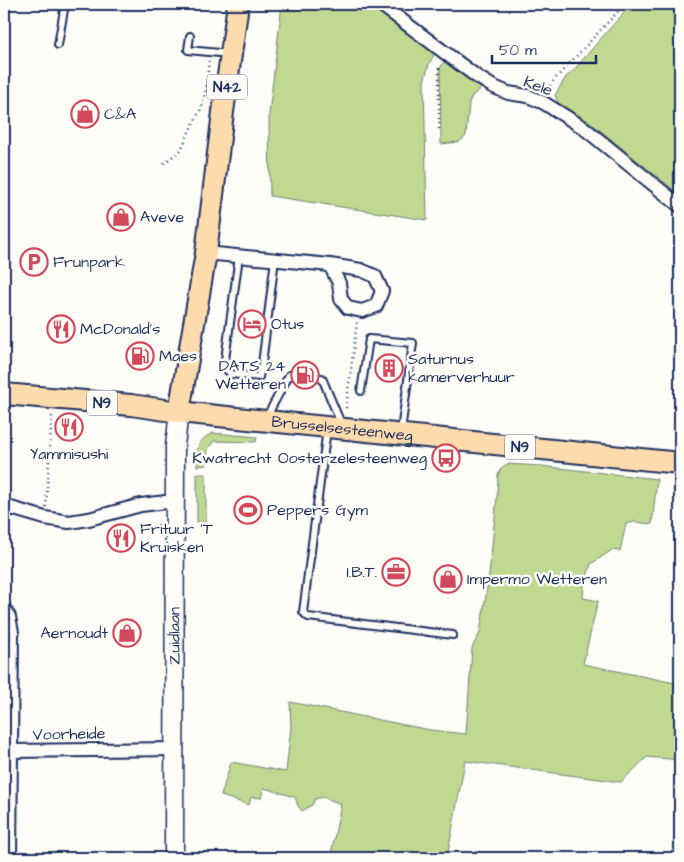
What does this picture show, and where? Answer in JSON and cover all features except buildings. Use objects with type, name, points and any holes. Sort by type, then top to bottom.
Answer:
[{"type":"main road","name":"N42","points":[[179,412],[206,252],[238,4]]},
{"type":"main road","name":"Brusselsesteenweg","points":[[4,394],[131,405],[335,429],[680,463]]},
{"type":"main road","name":"Zuidlaan","points":[[174,858],[174,446],[179,412]]},
{"type":"street","name":"Kele","points":[[380,4],[492,86],[508,93],[528,96],[544,103],[584,128],[680,206]]},
{"type":"street","points":[[206,252],[330,265],[361,270],[374,276],[382,291],[376,306],[362,311],[348,308],[342,299],[339,283],[330,265]]},
{"type":"street","points":[[4,506],[46,518],[69,522],[89,519],[142,504],[174,501]]},
{"type":"street","points":[[4,608],[10,617],[12,632],[11,751]]},
{"type":"street","name":"Voorheide","points":[[10,858],[7,802],[11,751],[175,749]]},
{"type":"lane","points":[[58,45],[65,4]]},
{"type":"lane","points":[[190,36],[188,50],[231,54]]},
{"type":"lane","points":[[239,256],[224,367],[230,374],[259,377],[275,259]]},
{"type":"lane","points":[[361,391],[369,339],[413,343],[400,435]]},
{"type":"lane","points":[[265,421],[289,375],[322,378],[335,429],[303,612],[308,617],[453,635]]},
{"type":"path","points":[[544,103],[547,90],[554,80],[625,4]]},
{"type":"path","points":[[164,163],[181,150],[202,107],[210,52]]},
{"type":"path","points":[[439,129],[439,66],[444,52]]},
{"type":"path","points":[[335,429],[358,310]]},
{"type":"path","points":[[46,518],[54,398]]},
{"type":"green space","points":[[282,4],[370,4],[435,53],[429,64],[424,81],[427,220],[270,196],[269,114]]},
{"type":"green space","points":[[632,4],[680,4],[680,195],[591,123],[558,103],[555,95],[566,77]]},
{"type":"green space","points":[[444,61],[482,88],[472,96],[469,103],[466,136],[459,142],[441,144],[440,69]]},
{"type":"green space","points":[[213,433],[257,437],[256,442],[214,441],[208,449],[206,465],[197,466],[200,442]]},
{"type":"green space","points":[[507,464],[657,479],[652,524],[634,522],[626,524],[620,551],[612,550],[591,564],[584,586],[583,598],[598,601],[583,664],[680,684],[680,760],[647,757],[621,782],[465,761],[447,858],[345,858],[331,854],[341,804],[323,797],[315,799],[312,805],[302,811],[295,797],[264,788],[261,798],[251,797],[249,805],[221,796],[231,762],[286,772],[291,727],[290,702],[430,730],[466,734],[472,648],[480,633],[489,575],[498,475],[501,468]]},
{"type":"green space","points":[[197,474],[206,474],[206,522],[197,522]]},
{"type":"place","name":"C&A","points":[[85,114]]},
{"type":"place","name":"Aveve","points":[[121,217]]},
{"type":"place","name":"Frunpark","points":[[34,262]]},
{"type":"place","name":"Otus","points":[[252,324]]},
{"type":"place","name":"McDonald's","points":[[61,329]]},
{"type":"place","name":"Maes","points":[[140,356]]},
{"type":"place","name":"Saturnus kamerverhuur","points":[[389,368]]},
{"type":"place","name":"DATS 24 Wetteren","points":[[305,375]]},
{"type":"place","name":"Yammisushi","points":[[69,427]]},
{"type":"place","name":"Kwatrecht Oosterzelesteenweg","points":[[446,458]]},
{"type":"place","name":"Peppers Gym","points":[[248,510]]},
{"type":"place","name":"Frituur 'T Kruisken","points":[[121,538]]},
{"type":"place","name":"I.B.T.","points":[[396,572]]},
{"type":"place","name":"Impermo Wetteren","points":[[448,579]]},
{"type":"place","name":"Aernoudt","points":[[127,633]]}]
